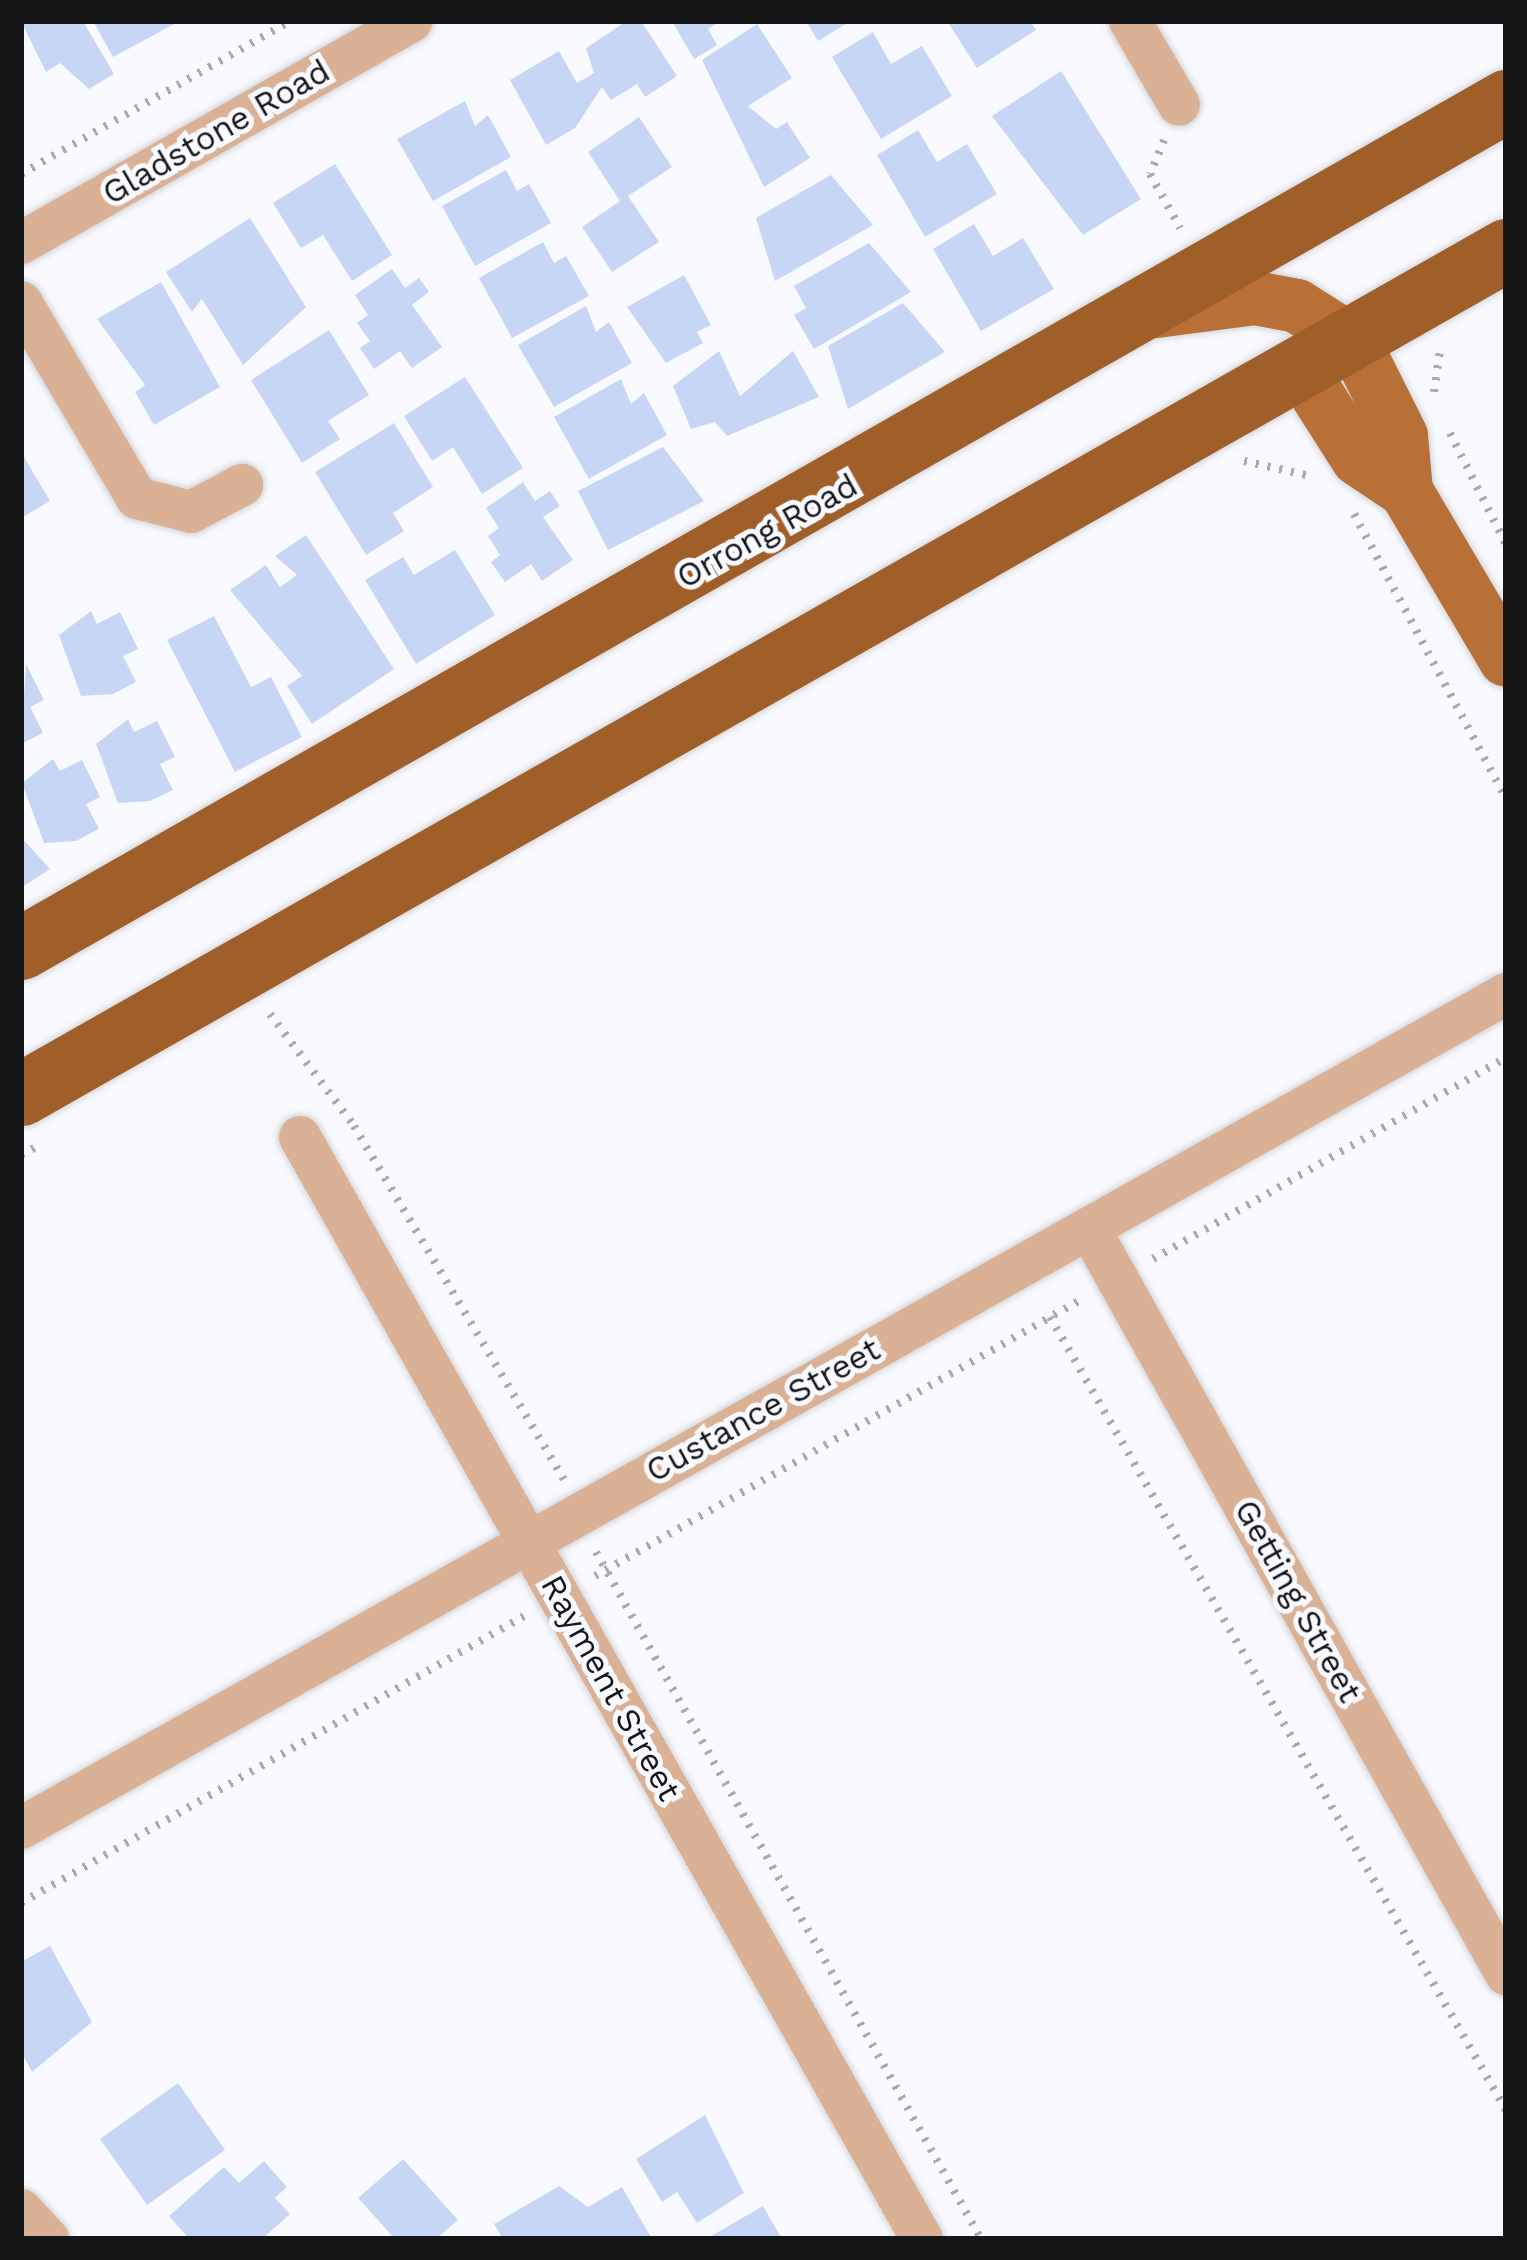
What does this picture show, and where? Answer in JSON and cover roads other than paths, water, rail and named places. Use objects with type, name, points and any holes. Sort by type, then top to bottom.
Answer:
[{"type":"highway","name":"Orrong Road","points":[[21,948],[1150,313],[1506,101]]},
{"type":"highway","points":[[21,1094],[1328,356],[1506,250]]},
{"type":"main road","points":[[1150,313],[1255,298],[1297,306],[1328,356],[1401,436],[1406,490],[1506,660]]},
{"type":"street","name":"Gladstone Road","points":[[21,243],[410,21]]},
{"type":"street","points":[[1130,21],[1179,105]]},
{"type":"street","points":[[21,302],[136,498],[191,512],[242,485]]},
{"type":"street","name":"Custance Street","points":[[21,1828],[1506,994]]},
{"type":"street","name":"Rayment Street","points":[[300,1137],[922,2239]]},
{"type":"street","name":"Getting Street","points":[[1090,1228],[1506,1975]]},
{"type":"street","points":[[21,2210],[48,2239]]}]
